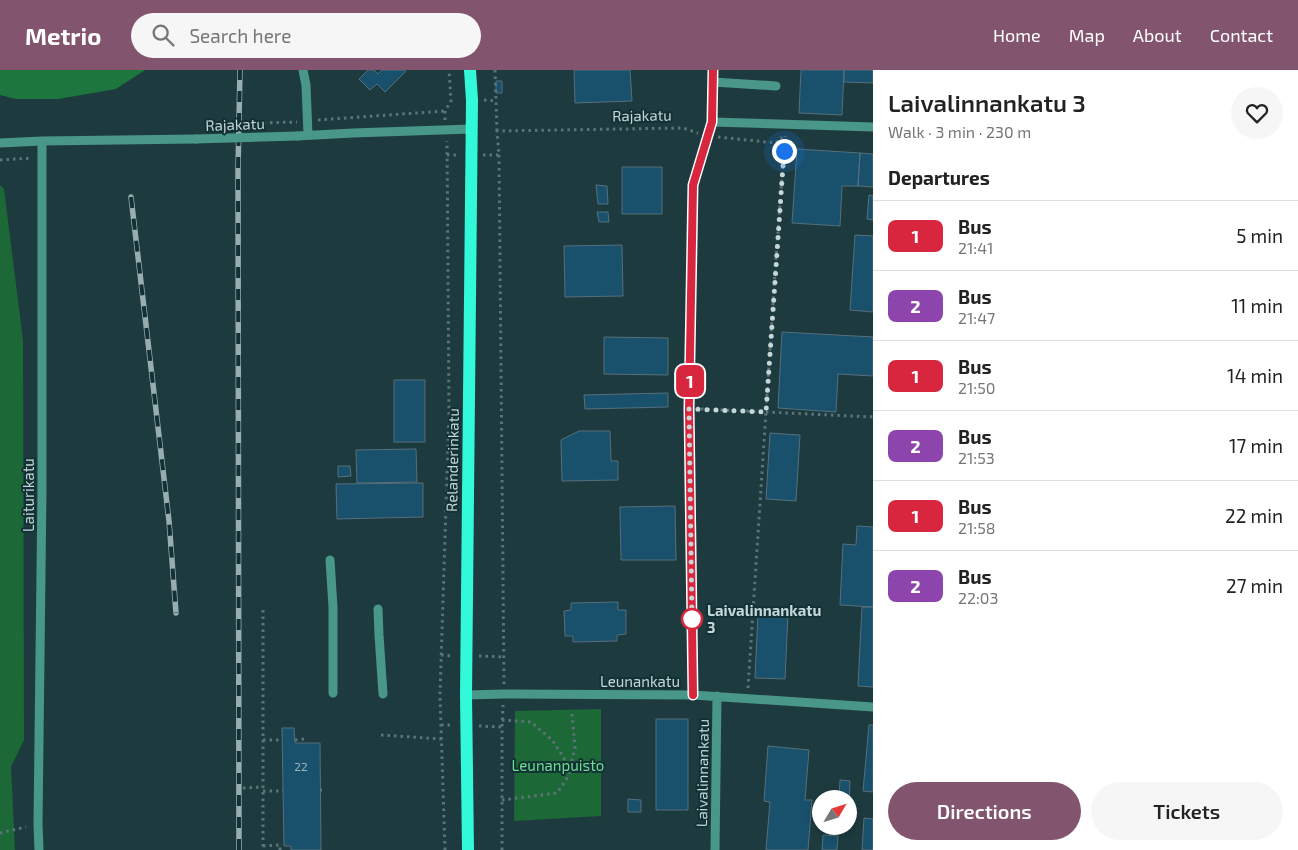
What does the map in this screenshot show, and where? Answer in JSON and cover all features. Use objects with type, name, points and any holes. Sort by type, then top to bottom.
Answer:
[{"type":"main road","name":"Relanderinkatu","points":[[468,850],[466,695],[472,100],[470,70]]},
{"type":"street","points":[[304,70],[308,135]]},
{"type":"street","points":[[693,695],[689,409],[693,185],[712,122],[713,70]]},
{"type":"street","points":[[713,82],[776,86]]},
{"type":"street","points":[[712,122],[873,127]]},
{"type":"street","name":"Rajakatu","points":[[0,143],[196,140],[471,129]]},
{"type":"street","name":"Laiturikatu","points":[[39,850],[42,141]]},
{"type":"street","points":[[330,560],[333,606],[333,693]]},
{"type":"street","points":[[378,609],[383,694]]},
{"type":"street","name":"Leunankatu","points":[[466,695],[693,695],[873,707]]},
{"type":"street","name":"Laivalinnankatu","points":[[715,850],[717,696]]},
{"type":"path","points":[[214,125],[297,122],[444,111],[451,101],[448,70]]},
{"type":"path","points":[[495,70],[499,155],[504,694],[502,720],[502,850]]},
{"type":"path","name":"Rajakatu","points":[[497,130],[683,128],[708,136],[776,143],[786,133],[766,412]]},
{"type":"path","points":[[445,850],[440,695],[449,413],[447,155],[499,155]]},
{"type":"path","points":[[0,160],[43,158]]},
{"type":"path","points":[[689,409],[873,417]]},
{"type":"path","points":[[748,680],[766,412]]},
{"type":"path","points":[[263,610],[263,848],[280,845],[280,850]]},
{"type":"path","points":[[502,800],[556,793],[568,777],[575,748],[572,714]]},
{"type":"path","points":[[502,720],[531,722],[553,741],[570,769]]},
{"type":"path","points":[[380,735],[442,738]]},
{"type":"path","points":[[294,740],[305,739]]},
{"type":"path","points":[[263,740],[282,740]]},
{"type":"path","points":[[243,788],[283,791]]},
{"type":"path","points":[[0,833],[38,824]]},
{"type":"green space","points":[[0,70],[145,70],[116,89],[58,99],[16,99],[0,95]]},
{"type":"green space","points":[[0,185],[4,189],[23,340],[24,740],[11,767],[15,850],[0,850]]},
{"type":"green space","name":"Leunanpuisto","points":[[601,709],[601,816],[514,821],[515,711]]},
{"type":"building","points":[[368,70],[374,70],[378,74],[382,70],[406,71],[385,92],[377,84],[370,90],[359,79]]},
{"type":"building","points":[[574,70],[630,70],[632,101],[575,103]]},
{"type":"building","points":[[801,70],[844,70],[842,115],[799,113]]},
{"type":"building","points":[[844,70],[873,70],[873,83],[844,82]]},
{"type":"building","points":[[496,81],[502,81],[502,93],[496,93]]},
{"type":"building","points":[[797,149],[860,153],[858,186],[842,186],[840,226],[792,223]]},
{"type":"building","points":[[860,153],[873,154],[873,187],[858,186]]},
{"type":"building","points":[[622,167],[662,167],[662,214],[622,214]]},
{"type":"building","points":[[596,185],[607,186],[608,204],[598,204]]},
{"type":"building","points":[[869,195],[873,196],[873,220],[867,219]]},
{"type":"building","points":[[597,212],[608,212],[609,222],[599,222]]},
{"type":"building","points":[[855,235],[873,236],[873,312],[850,310]]},
{"type":"building","points":[[622,245],[623,296],[565,297],[564,246]]},
{"type":"building","points":[[782,332],[873,337],[873,376],[838,374],[836,412],[778,408]]},
{"type":"building","points":[[604,337],[668,338],[668,375],[604,374]]},
{"type":"building","points":[[394,380],[425,380],[425,442],[394,442]]},
{"type":"building","points":[[668,393],[668,407],[585,409],[584,395]]},
{"type":"building","points":[[579,431],[610,431],[611,461],[618,461],[618,480],[562,481],[561,440]]},
{"type":"building","points":[[770,433],[800,435],[796,501],[766,499]]},
{"type":"building","points":[[416,449],[417,482],[357,483],[356,450]]},
{"type":"building","points":[[338,466],[350,466],[351,476],[338,477]]},
{"type":"building","points":[[423,483],[423,517],[337,519],[336,484]]},
{"type":"building","points":[[675,506],[676,560],[621,560],[620,507]]},
{"type":"building","points":[[857,526],[873,527],[873,607],[840,605],[843,544],[856,545]]},
{"type":"building","points":[[618,602],[618,610],[626,610],[626,634],[617,635],[617,641],[573,642],[573,636],[565,636],[564,611],[571,610],[571,603]]},
{"type":"building","points":[[862,607],[873,607],[873,687],[858,686]]},
{"type":"building","points":[[758,613],[788,614],[785,679],[755,678]]},
{"type":"building","points":[[656,719],[688,719],[688,810],[656,810]]},
{"type":"building","points":[[869,725],[873,725],[873,792],[863,791]]},
{"type":"building","points":[[282,728],[294,728],[295,743],[320,743],[321,850],[291,850],[291,846],[284,846]]},
{"type":"building","points":[[768,746],[809,750],[805,800],[812,800],[808,850],[766,850],[770,802],[764,801]]},
{"type":"building","points":[[840,780],[850,781],[850,790],[839,790]]},
{"type":"building","points":[[628,799],[641,800],[641,812],[628,812]]},
{"type":"building","points":[[864,818],[873,819],[873,850],[862,850]]},
{"type":"building","points":[[823,835],[838,836],[837,850],[822,850]]},
{"type":"railway","points":[[239,850],[238,170],[240,70]]},
{"type":"railway","points":[[131,197],[169,521],[176,613]]},
{"type":"bus line","name":"1","points":[[693,695],[689,409],[693,185],[712,122],[713,70]]},
{"type":"place","name":"Laivalinnankatu 3","points":[[692,619]]},
{"type":"route","points":[[692,619],[692,622],[689,409],[766,412],[784,151]]}]
